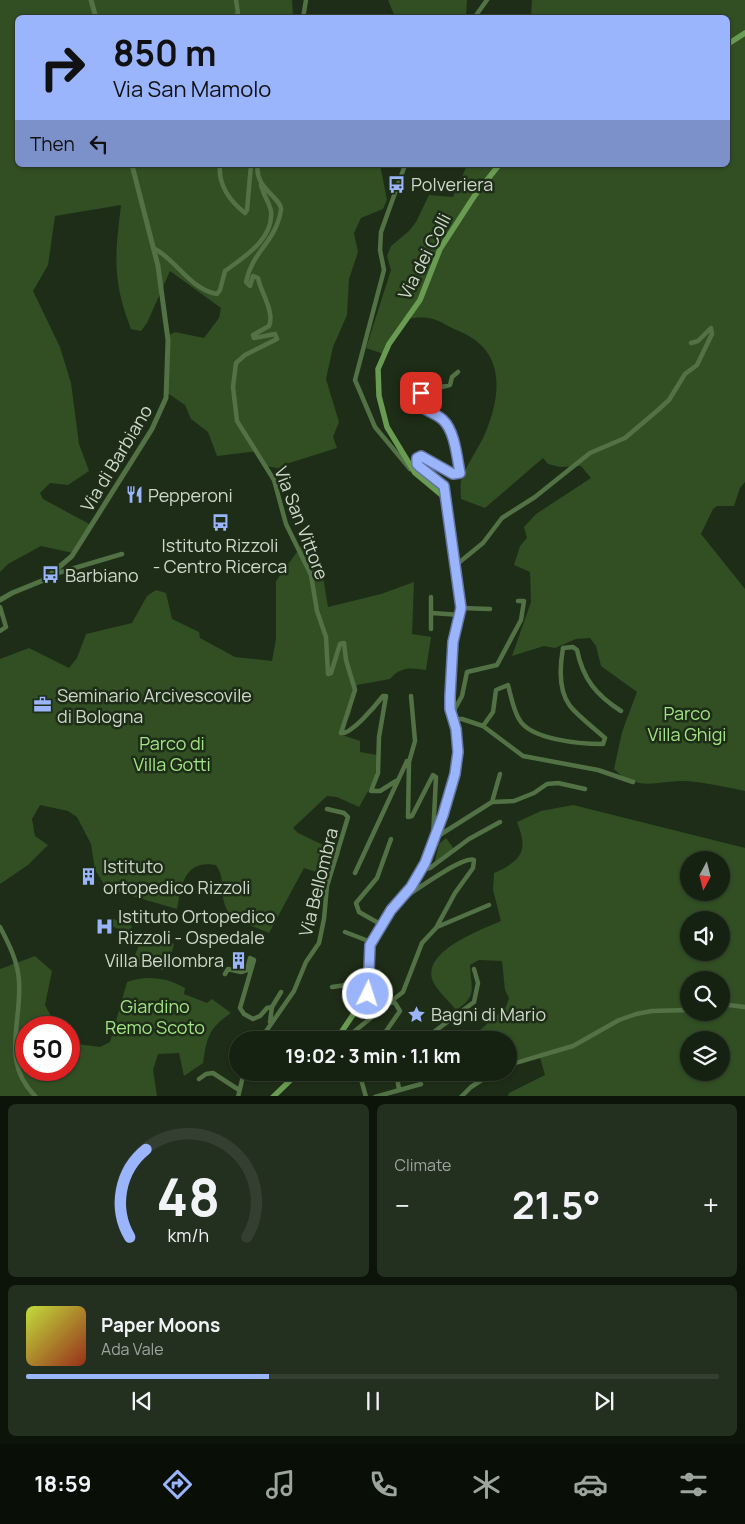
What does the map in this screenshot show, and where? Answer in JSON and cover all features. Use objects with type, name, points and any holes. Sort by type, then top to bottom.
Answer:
[{"type":"main road","points":[[730,43],[745,33]]},
{"type":"main road","name":"Via dei Colli","points":[[445,498],[415,473],[389,433],[382,415],[378,369],[389,344],[420,300],[440,249],[474,195],[497,167]]},
{"type":"main road","points":[[342,1031],[365,999],[369,982],[372,942],[391,910],[421,870],[435,840],[455,774],[458,752],[450,696],[452,658],[461,608],[450,514],[445,498]]},
{"type":"main road","points":[[273,1096],[289,1081]]},
{"type":"street","points":[[91,0],[95,15]]},
{"type":"street","points":[[236,0],[238,13],[236,15]]},
{"type":"street","points":[[304,15],[306,0]]},
{"type":"street","points":[[476,15],[487,0]]},
{"type":"street","name":"Via di Barbiano","points":[[0,600],[12,592],[34,585],[51,575],[72,556],[152,429],[164,405],[168,340],[155,249],[133,167]]},
{"type":"street","points":[[220,167],[221,182],[228,195],[245,212],[247,210],[251,167]]},
{"type":"street","points":[[155,249],[162,253],[172,265],[190,280],[210,293],[217,294],[220,290],[224,271],[256,247],[267,231],[271,212],[259,179],[258,167]]},
{"type":"street","points":[[404,167],[381,232],[380,250],[384,270],[356,380],[375,427],[415,473]]},
{"type":"street","name":"Via San Vittore","points":[[259,179],[268,193],[279,202],[281,209],[274,234],[251,264],[246,282],[250,286],[253,276],[258,278],[261,293],[271,312],[269,326],[255,333],[253,335],[254,338],[275,334],[277,339],[244,355],[236,363],[233,387],[237,421],[274,480],[286,524],[311,575],[317,611],[326,637],[328,674],[331,673],[335,665],[340,644],[344,643],[346,645],[346,660],[355,690],[341,733],[346,733],[366,716],[383,696],[386,696],[379,737],[378,773],[371,791],[380,791],[396,781]]},
{"type":"street","points":[[456,565],[483,543],[502,518],[535,497],[590,453],[625,438],[669,400],[686,374],[698,365],[712,334],[711,328],[698,341],[690,343]]},
{"type":"street","points":[[445,498],[447,494],[444,486],[417,464],[417,458],[421,456],[457,475],[460,473],[450,429],[443,420],[424,410],[420,397],[424,391],[450,385],[452,377],[458,372]]},
{"type":"street","name":"Via di Barbiano","points":[[51,575],[122,554]]},
{"type":"street","points":[[431,597],[431,629]]},
{"type":"street","points":[[518,601],[524,601],[521,620],[497,665],[467,672],[462,696],[452,717],[483,726],[523,756],[598,770],[633,782]]},
{"type":"street","points":[[0,608],[6,627],[0,631]]},
{"type":"street","points":[[461,608],[490,610]]},
{"type":"street","points":[[432,613],[460,615]]},
{"type":"street","points":[[483,726],[493,712],[496,690],[508,685],[519,721],[531,732],[540,736],[588,744],[603,744],[605,738],[569,705],[564,692],[560,670],[563,648],[568,646],[577,650],[582,670],[600,695],[621,711]]},
{"type":"street","points":[[411,696],[416,741],[409,762],[408,817],[412,816],[433,775],[436,777],[435,840]]},
{"type":"street","points":[[355,873],[404,763],[409,762]]},
{"type":"street","points":[[492,802],[500,774]]},
{"type":"street","points":[[435,840],[492,802],[514,801],[534,793],[548,784],[558,783],[585,789]]},
{"type":"street","name":"Via Bellombra","points":[[265,1031],[294,990],[306,962],[319,943],[327,886],[348,816],[327,808]]},
{"type":"street","points":[[421,870],[430,868],[469,839],[500,822]]},
{"type":"street","points":[[382,925],[359,912],[356,903],[377,878],[391,839]]},
{"type":"street","points":[[355,1031],[403,992],[422,943],[436,928],[455,893],[473,868],[474,860],[467,859],[400,900]]},
{"type":"street","points":[[436,928],[489,905]]},
{"type":"street","points":[[0,927],[16,962],[19,980],[15,1064],[22,1080],[36,1096]]},
{"type":"street","points":[[345,932],[372,942]]},
{"type":"street","points":[[225,974],[228,968],[241,972],[247,970],[250,958],[252,958],[254,960],[240,1004],[241,1011],[248,1017],[257,1018],[266,1008],[272,1008]]},
{"type":"street","points":[[436,1031],[474,1002],[478,983],[474,969]]},
{"type":"street","points":[[332,987],[369,982]]},
{"type":"street","name":"Via Bellombra","points":[[270,1023],[272,1008],[281,992]]},
{"type":"street","points":[[386,1031],[400,1011],[398,1005],[390,1002]]},
{"type":"street","points":[[730,1005],[745,1007]]},
{"type":"street","points":[[517,1062],[573,1046],[619,1020],[636,1014],[652,1011],[680,1010]]},
{"type":"street","points":[[199,1079],[206,1074],[213,1073],[239,1090]]},
{"type":"street","points":[[238,1096],[242,1081]]},
{"type":"street","points":[[362,1081],[366,1096]]},
{"type":"street","points":[[398,1081],[399,1089]]},
{"type":"street","points":[[461,1096],[480,1081]]},
{"type":"street","points":[[374,1096],[421,1084]]},
{"type":"green space","points":[[0,0],[292,0],[293,15],[15,15],[15,167],[380,167],[387,200],[383,209],[361,218],[354,233],[358,252],[349,279],[347,315],[333,347],[326,379],[339,422],[333,437],[337,448],[286,464],[281,469],[267,466],[257,451],[217,456],[208,432],[191,419],[185,405],[166,392],[167,336],[175,332],[204,338],[219,318],[221,308],[170,271],[147,323],[141,331],[131,329],[118,282],[117,239],[121,205],[55,216],[48,265],[33,291],[60,347],[71,383],[79,444],[89,471],[68,485],[50,483],[40,493],[43,499],[91,525],[73,553],[41,546],[8,564],[0,572]]},
{"type":"green space","points":[[388,0],[467,0],[466,15],[394,15]]},
{"type":"green space","name":"Parco Villa Ghigi","points":[[532,0],[745,0],[745,482],[740,488],[734,506],[717,506],[713,509],[701,534],[745,589],[745,791],[687,781],[640,783],[631,781],[614,769],[622,732],[637,692],[601,666],[596,646],[590,638],[576,639],[555,648],[544,646],[512,656],[531,602],[530,572],[514,565],[520,546],[527,538],[524,527],[536,514],[591,478],[581,466],[560,467],[548,464],[543,458],[485,508],[461,499],[461,481],[484,436],[494,406],[496,377],[493,363],[486,351],[476,341],[461,332],[430,318],[408,319],[384,354],[366,348],[391,270],[387,256],[391,246],[409,231],[416,222],[429,195],[453,197],[466,167],[730,167],[730,15],[531,15]]},
{"type":"green space","name":"Parco di Villa Gotti","points":[[302,545],[323,577],[328,607],[381,594],[414,582],[412,634],[431,637],[426,670],[402,670],[390,679],[357,685],[350,715],[339,734],[360,741],[360,752],[377,755],[375,779],[359,807],[337,797],[327,796],[293,828],[298,833],[340,853],[331,877],[304,868],[269,933],[242,923],[230,915],[223,900],[221,876],[216,865],[205,864],[191,870],[183,883],[177,909],[115,891],[104,884],[95,870],[91,844],[77,817],[68,811],[40,805],[32,819],[35,836],[48,845],[28,865],[0,884],[0,659],[29,648],[69,668],[77,658],[86,634],[132,623],[147,596],[156,590],[166,593],[172,619],[199,632],[200,638],[235,657],[272,661],[276,639],[276,581]]},
{"type":"green space","points":[[573,805],[745,848],[745,1096],[508,1096],[509,1093],[545,1075],[539,1054],[517,1060],[517,1031],[479,1031],[506,1007],[509,998],[505,990],[502,961],[479,960],[470,965],[472,991],[468,1000],[456,1010],[434,983],[432,969],[437,959],[445,950],[456,942],[501,921],[493,890],[494,873],[511,864],[520,854],[522,841],[517,822],[541,811]]},
{"type":"green space","points":[[446,838],[454,849],[434,865],[439,844]]},
{"type":"green space","points":[[111,918],[132,926],[130,933],[123,931],[124,927],[122,930],[108,925]]},
{"type":"green space","points":[[143,935],[160,936],[174,944],[170,959],[163,970],[150,967],[130,967]]},
{"type":"green space","name":"Giardino Remo Scoto","points":[[35,956],[52,971],[45,1005],[51,1016],[15,1016],[15,1081],[80,1081],[80,1044],[100,1047],[110,1042],[127,982],[142,978],[171,981],[185,988],[184,994],[207,1003],[212,999],[231,1013],[218,1023],[210,1034],[203,1063],[184,1076],[179,1053],[158,1054],[153,1070],[157,1096],[0,1096],[0,969]]},
{"type":"place","name":"Polveriera","points":[[397,184]]},
{"type":"place","name":"Pepperoni","points":[[134,495]]},
{"type":"place","name":"Istituto Rizzoli - Centro Ricerca","points":[[220,522]]},
{"type":"place","name":"Barbiano","points":[[51,575]]},
{"type":"place","name":"Seminario Arcivescovile di Bologna","points":[[43,705]]},
{"type":"place","name":"Istituto ortopedico Rizzoli","points":[[89,876]]},
{"type":"place","name":"Istituto Ortopedico Rizzoli - Ospedale","points":[[104,926]]},
{"type":"place","name":"Villa Bellombra","points":[[238,960]]},
{"type":"place","name":"Bagni di Mario","points":[[417,1014]]},
{"type":"route","points":[[368,994],[370,945],[391,910],[411,887],[430,853],[447,803],[455,774],[458,752],[456,729],[450,709],[450,696],[453,642],[461,608],[450,514],[445,498],[447,494],[444,486],[417,464],[417,458],[421,456],[453,474],[457,475],[460,473],[450,429],[443,420],[424,410],[420,404],[421,393]]}]
